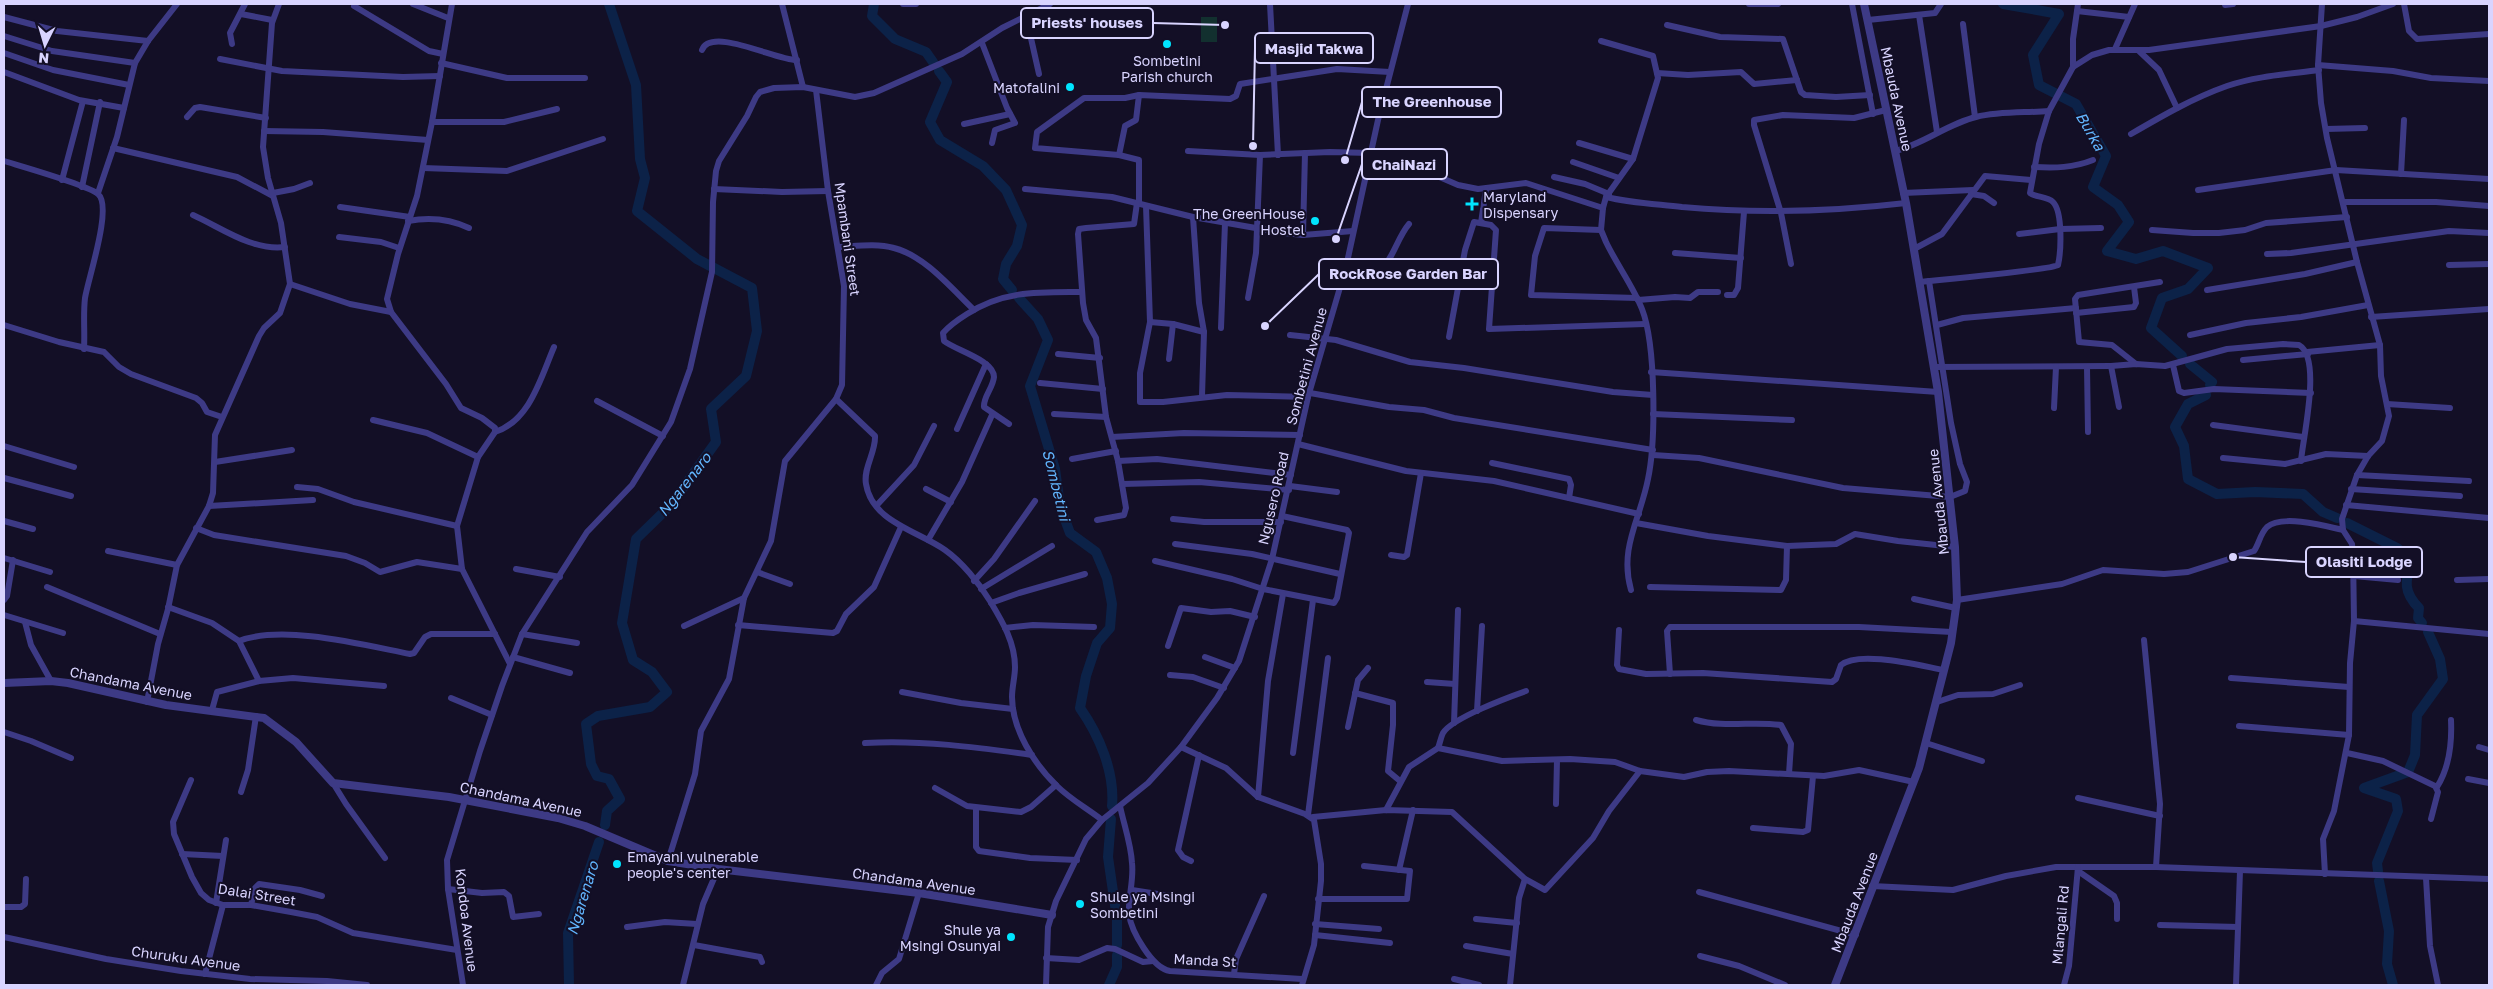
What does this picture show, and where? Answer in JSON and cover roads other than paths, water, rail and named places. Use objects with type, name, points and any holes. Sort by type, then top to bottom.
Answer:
[{"type":"street","points":[[98,193],[113,148],[135,62],[148,41],[177,4]]},
{"type":"street","points":[[232,44],[230,33],[245,4]]},
{"type":"street","points":[[147,702],[160,634],[177,565],[209,506],[214,481],[214,440],[222,417],[259,336],[280,313],[290,284],[285,247],[264,152],[267,67],[272,20],[279,4]]},
{"type":"street","points":[[413,4],[448,18]]},
{"type":"street","points":[[452,4],[448,18],[440,76],[423,168],[386,299],[391,312],[446,384],[461,408],[493,426],[496,432]]},
{"type":"street","points":[[782,4],[803,87]]},
{"type":"street","points":[[903,4],[916,4]]},
{"type":"street","name":"Kondoa Avenue","points":[[463,985],[448,889],[447,860],[492,715],[522,634],[593,524],[640,475],[671,422],[690,369],[712,272],[714,189],[719,161],[747,116],[756,97],[767,89],[803,87],[855,97],[867,96],[962,54],[1002,28],[1050,4]]},
{"type":"street","points":[[1270,4],[1278,154]]},
{"type":"street","name":"Sombetini Avenue","points":[[1298,444],[1309,395],[1346,267],[1370,156],[1408,4]]},
{"type":"street","points":[[1749,4],[1778,4]]},
{"type":"street","points":[[1852,4],[1873,114]]},
{"type":"street","name":"Mbauda Avenue","points":[[1835,985],[1914,782],[1926,743],[1944,670],[1956,604],[1956,547],[1938,392],[1906,203],[1864,4]]},
{"type":"street","points":[[1868,20],[1935,13],[1941,4]]},
{"type":"street","points":[[1920,282],[2053,268],[2058,265],[2060,229],[2054,203],[2030,194],[2031,180],[2049,111],[2073,67],[2073,39],[2078,4]]},
{"type":"street","points":[[2115,49],[2135,4]]},
{"type":"street","points":[[2225,5],[2233,4]]},
{"type":"street","points":[[2322,4],[2318,68],[2326,129],[2357,262],[2380,345],[2381,376],[2389,416],[2385,433],[2357,475],[2342,519],[2343,530],[2352,544],[2354,576],[2349,735],[2347,753],[2334,811],[2324,839],[2325,874]]},
{"type":"street","points":[[2073,67],[2092,56],[2115,49],[2139,51],[2321,26],[2357,17],[2393,4]]},
{"type":"street","points":[[2404,4],[2409,31],[2417,39],[2489,34]]},
{"type":"street","points":[[354,6],[429,50],[443,54]]},
{"type":"street","points":[[2077,11],[2129,17]]},
{"type":"street","points":[[240,14],[272,20]]},
{"type":"street","points":[[1920,15],[1937,132]]},
{"type":"street","points":[[1026,16],[1040,74]]},
{"type":"street","points":[[4,17],[57,31],[148,41]]},
{"type":"street","points":[[1963,24],[1975,117]]},
{"type":"street","points":[[1667,25],[1720,37],[1783,39],[1802,92],[1809,97],[1870,95]]},
{"type":"street","points":[[4,36],[52,51],[135,62]]},
{"type":"street","points":[[1601,41],[1653,56],[1657,73],[1656,85],[1633,159],[1608,196],[1603,208],[1601,230],[1637,299],[1646,324],[1653,395],[1653,453],[1639,514],[1626,557],[1626,576],[1630,590]]},
{"type":"street","points":[[702,50],[707,44],[717,42],[746,45],[763,52],[796,60]]},
{"type":"street","points":[[982,42],[1015,123],[995,130],[992,143]]},
{"type":"street","points":[[2139,51],[2159,70],[2177,108]]},
{"type":"street","points":[[4,53],[53,70],[129,85]]},
{"type":"street","points":[[220,59],[282,71],[403,77],[440,76]]},
{"type":"street","points":[[441,63],[507,78],[585,78]]},
{"type":"street","points":[[2131,134],[2177,108],[2228,86],[2318,68],[2393,71],[2431,78],[2489,81]]},
{"type":"street","points":[[1390,72],[1337,69],[1275,78],[1240,84],[1236,96],[1230,99],[1139,95],[1125,98],[1084,98],[1038,130],[1033,146],[1035,148],[1119,155],[1134,157],[1140,162],[1141,204],[1150,322],[1140,373],[1140,402],[1164,402],[1202,396],[1309,395],[1389,407],[1424,410],[1473,422],[1653,453],[1699,458],[1843,488],[1950,497],[1964,491],[1967,482],[1960,464],[1953,432],[1929,281]]},
{"type":"street","points":[[4,72],[83,101],[100,102],[124,108]]},
{"type":"street","points":[[1657,73],[1688,75],[1741,72],[1754,84],[1797,80]]},
{"type":"street","name":"Mpambani Street","points":[[668,861],[695,774],[701,731],[732,671],[738,625],[744,598],[758,572],[771,540],[785,461],[836,399],[842,385],[845,309],[839,247],[828,191],[816,90]]},
{"type":"street","points":[[1119,155],[1125,126],[1136,120],[1139,95]]},
{"type":"street","points":[[62,180],[83,101]]},
{"type":"street","points":[[82,187],[100,102]]},
{"type":"street","points":[[187,117],[195,108],[200,107],[266,118]]},
{"type":"street","points":[[432,122],[504,122],[557,109]]},
{"type":"street","points":[[1791,264],[1781,213],[1754,120],[1783,115],[1844,118],[1886,110]]},
{"type":"street","points":[[1895,152],[1924,141],[1937,132],[1975,117],[1996,113],[2049,111]]},
{"type":"street","points":[[964,124],[1010,114]]},
{"type":"street","points":[[2401,174],[2404,120]]},
{"type":"street","points":[[2326,129],[2365,128]]},
{"type":"street","points":[[264,131],[349,134],[428,140]]},
{"type":"street","points":[[423,168],[513,170],[603,139]]},
{"type":"street","points":[[1579,143],[1633,159]]},
{"type":"street","points":[[113,148],[237,177],[273,194],[310,183]]},
{"type":"street","points":[[1188,151],[1260,155],[1305,153],[1370,156],[1414,168],[1458,185],[1486,189],[1524,183],[1603,208]]},
{"type":"street","points":[[1303,235],[1305,153]]},
{"type":"street","points":[[1248,298],[1255,262],[1260,155]]},
{"type":"street","points":[[2034,166],[2058,168],[2078,166],[2093,160]]},
{"type":"street","points":[[4,161],[98,193],[104,205],[85,299],[84,348]]},
{"type":"street","points":[[1573,162],[1619,178]]},
{"type":"street","points":[[2198,190],[2336,170],[2489,179]]},
{"type":"street","points":[[1914,249],[1942,234],[1958,215],[1981,179],[1989,175],[2031,180]]},
{"type":"street","points":[[1554,177],[1585,184],[1608,196],[1634,203],[1744,212],[1781,213],[1906,203]]},
{"type":"street","points":[[714,189],[782,192],[828,191]]},
{"type":"street","points":[[1025,189],[1080,193],[1256,229],[1303,235],[1353,231]]},
{"type":"street","points":[[1481,223],[1486,189]]},
{"type":"street","points":[[1903,193],[1972,192],[1984,196],[1994,203]]},
{"type":"street","points":[[2344,202],[2436,202],[2489,206]]},
{"type":"street","points":[[1097,520],[1119,517],[1126,512],[1116,451],[1106,417],[1096,335],[1086,320],[1082,292],[1079,229],[1132,225],[1135,222],[1141,204]]},
{"type":"street","points":[[340,207],[409,219],[440,220],[469,228]]},
{"type":"street","points":[[1727,295],[1734,295],[1738,288],[1744,212]]},
{"type":"street","points":[[193,215],[251,243],[272,249],[285,247]]},
{"type":"street","points":[[1193,216],[1199,303],[1204,332],[1202,396]]},
{"type":"street","points":[[2152,230],[2193,234],[2219,233],[2245,230],[2266,223],[2347,217]]},
{"type":"street","points":[[1449,337],[1472,224],[1474,222],[1494,226],[1496,230],[1489,329],[1646,324]]},
{"type":"street","points":[[1222,328],[1225,223]]},
{"type":"street","points":[[1346,267],[1379,272],[1385,266],[1401,234],[1409,224]]},
{"type":"street","points":[[1601,230],[1546,228],[1543,230],[1535,256],[1530,295],[1637,299],[1690,298],[1698,292],[1718,292]]},
{"type":"street","points":[[2019,234],[2060,229],[2101,228]]},
{"type":"street","points":[[2267,254],[2291,253],[2449,231],[2489,233]]},
{"type":"street","points":[[339,237],[381,242],[399,248]]},
{"type":"street","points":[[839,247],[883,246],[899,250],[927,267],[974,310]]},
{"type":"street","points":[[1675,253],[1741,258]]},
{"type":"street","points":[[2207,290],[2305,274],[2357,262]]},
{"type":"street","points":[[2449,265],[2489,264]]},
{"type":"street","points":[[2136,364],[2112,345],[2078,342],[2075,298],[2078,295],[2160,282]]},
{"type":"street","points":[[290,284],[350,304],[391,312]]},
{"type":"street","points":[[1937,325],[1962,318],[2134,307],[2136,302],[2134,287]]},
{"type":"street","points":[[1009,424],[992,415],[983,404],[994,377],[986,364],[948,344],[942,337],[947,329],[974,310],[996,299],[1018,293],[1082,292]]},
{"type":"street","points":[[2190,335],[2246,323],[2301,317],[2368,305]]},
{"type":"street","points":[[2371,317],[2489,309]]},
{"type":"street","points":[[1150,322],[1173,324],[1204,332]]},
{"type":"street","points":[[1169,359],[1173,324]]},
{"type":"street","points":[[4,325],[107,353],[114,363],[126,371],[196,398],[202,403],[207,412],[222,417]]},
{"type":"street","points":[[1290,335],[1325,338],[1410,362],[1464,368],[1613,392],[1653,395]]},
{"type":"street","points":[[1934,367],[2172,365],[2227,349],[2295,344],[2307,353],[2311,393],[2303,437],[2301,461]]},
{"type":"street","points":[[2243,360],[2380,345]]},
{"type":"street","points":[[510,664],[462,569],[456,526],[478,457],[496,432],[507,427],[526,407],[554,348]]},
{"type":"street","points":[[1058,354],[1100,358]]},
{"type":"street","points":[[957,429],[986,364]]},
{"type":"street","points":[[2172,365],[2176,387],[2184,393],[2214,389],[2311,393]]},
{"type":"street","points":[[2111,366],[2119,407]]},
{"type":"street","points":[[2054,408],[2056,367]]},
{"type":"street","points":[[2087,367],[2088,432]]},
{"type":"street","points":[[1651,372],[1938,392]]},
{"type":"street","points":[[1040,383],[1103,389]]},
{"type":"street","points":[[836,399],[875,436],[866,486],[877,505],[890,520],[953,556],[991,603],[1005,628],[1014,652],[1013,709],[1017,726],[1032,755],[1056,785],[1102,820]]},
{"type":"street","points":[[597,402],[663,436]]},
{"type":"street","points":[[2388,404],[2450,408]]},
{"type":"street","points":[[1054,414],[1106,417]]},
{"type":"street","points":[[1653,414],[1792,420]]},
{"type":"street","points":[[928,540],[951,502],[992,415]]},
{"type":"street","points":[[372,420],[427,433],[478,457]]},
{"type":"street","points":[[2214,425],[2303,437]]},
{"type":"street","points":[[877,505],[914,465],[934,426]]},
{"type":"street","points":[[1112,437],[1184,433],[1300,435]]},
{"type":"street","points":[[1298,444],[1421,473],[1494,481],[1639,514]]},
{"type":"street","name":"Ngusero Road","points":[[1272,558],[1298,444]]},
{"type":"street","points":[[4,446],[74,467]]},
{"type":"street","points":[[215,462],[292,450]]},
{"type":"street","points":[[1072,458],[1116,451]]},
{"type":"street","points":[[2223,458],[2285,464],[2334,454],[2368,456]]},
{"type":"street","points":[[1118,461],[1156,459],[1291,475]]},
{"type":"street","points":[[1492,463],[1569,479],[1571,485],[1568,498]]},
{"type":"street","points":[[1391,555],[1404,557],[1407,555],[1421,473]]},
{"type":"street","points":[[2357,475],[2469,481]]},
{"type":"street","points":[[4,478],[70,496]]},
{"type":"street","points":[[1122,484],[1199,482],[1337,492]]},
{"type":"street","points":[[297,487],[318,490],[354,502],[456,526]]},
{"type":"street","points":[[926,489],[951,502]]},
{"type":"street","points":[[2351,490],[2460,496]]},
{"type":"street","points":[[209,506],[313,500]]},
{"type":"street","points":[[974,581],[994,559],[1035,501]]},
{"type":"street","points":[[2346,505],[2489,518]]},
{"type":"street","points":[[1155,561],[1232,579],[1283,594],[1336,602],[1349,533],[1347,530],[1282,519],[1204,522],[1173,519]]},
{"type":"street","points":[[4,521],[33,529]]},
{"type":"street","points":[[1636,523],[1708,536],[1787,546],[1836,544],[1850,534],[1855,534],[1956,547]]},
{"type":"street","points":[[1914,599],[1956,604],[2062,584],[2103,570],[2164,574],[2188,572],[2254,551],[2266,528],[2279,523],[2318,524],[2343,530]]},
{"type":"street","points":[[738,625],[833,633],[840,627],[846,614],[874,587],[901,527]]},
{"type":"street","points":[[196,528],[214,535],[346,556],[365,563],[380,572],[417,562],[462,569]]},
{"type":"street","points":[[1174,544],[1272,558],[1340,574]]},
{"type":"street","points":[[980,589],[1052,546]]},
{"type":"street","points":[[1650,587],[1781,590],[1786,580],[1787,546]]},
{"type":"street","points":[[108,551],[177,565]]},
{"type":"street","points":[[4,558],[50,572]]},
{"type":"street","points":[[1046,985],[1048,927],[1056,901],[1086,839],[1102,820],[1148,784],[1181,747],[1224,688],[1235,668],[1255,617],[1272,558]]},
{"type":"street","points":[[4,600],[7,596],[13,560]]},
{"type":"street","points":[[516,569],[560,577]]},
{"type":"street","points":[[758,572],[790,584]]},
{"type":"street","points":[[991,603],[1019,592],[1085,574]]},
{"type":"street","points":[[2354,576],[2398,580]]},
{"type":"street","points":[[2457,580],[2489,579]]},
{"type":"street","points":[[47,587],[160,634]]},
{"type":"street","points":[[1258,797],[1268,681],[1283,594]]},
{"type":"street","points":[[684,626],[744,598]]},
{"type":"street","points":[[1293,753],[1313,600]]},
{"type":"street","points":[[168,607],[212,623],[238,642],[260,682]]},
{"type":"street","points":[[1168,646],[1181,608],[1211,612],[1230,611],[1255,617]]},
{"type":"street","points":[[1454,724],[1459,631],[1458,610]]},
{"type":"street","points":[[4,615],[62,633]]},
{"type":"street","points":[[2354,621],[2489,634]]},
{"type":"street","points":[[25,622],[31,645],[51,681]]},
{"type":"street","points":[[1005,628],[1042,624],[1094,627]]},
{"type":"street","points":[[1477,710],[1482,626]]},
{"type":"street","points":[[1670,674],[1667,631],[1670,627],[1859,627],[1952,632]]},
{"type":"street","points":[[1619,630],[1616,665],[1619,669],[1635,673],[1736,674],[1832,682],[1836,679],[1841,665],[1854,659],[1904,663],[1944,670]]},
{"type":"street","points":[[238,642],[259,635],[332,638],[410,654],[414,653],[425,637],[431,634],[495,634]]},
{"type":"street","points":[[522,634],[577,643]]},
{"type":"street","points":[[2144,640],[2160,816],[2156,867]]},
{"type":"street","points":[[513,657],[570,673]]},
{"type":"street","points":[[1205,657],[1235,668]]},
{"type":"street","points":[[1302,982],[1313,951],[1322,872],[1310,816],[1328,658]]},
{"type":"street","points":[[1348,727],[1359,678],[1368,668]]},
{"type":"street","points":[[1170,675],[1193,677],[1224,688]]},
{"type":"street","points":[[212,710],[217,692],[260,682],[293,678],[384,686]]},
{"type":"street","points":[[2231,678],[2350,688]]},
{"type":"street","name":"Chandama Avenue","points":[[4,683],[51,681],[84,686],[147,702],[256,716],[269,721],[287,734],[333,783],[392,788],[558,818],[585,826],[668,861],[718,869],[919,892],[1052,915]]},
{"type":"street","points":[[1427,682],[1455,684]]},
{"type":"street","points":[[1936,702],[1958,695],[1993,694],[2020,685]]},
{"type":"street","points":[[1386,810],[1400,780],[1410,767],[1438,748],[1443,732],[1477,710],[1526,691]]},
{"type":"street","points":[[902,692],[962,703],[1013,709]]},
{"type":"street","points":[[1355,693],[1393,703],[1393,731],[1388,771],[1400,780]]},
{"type":"street","points":[[451,698],[492,715]]},
{"type":"street","points":[[242,792],[248,770],[256,716]]},
{"type":"street","points":[[1696,720],[1716,723],[1761,722],[1781,725],[1791,744],[1789,774]]},
{"type":"street","points":[[2431,819],[2438,792],[2437,788],[2444,772],[2450,741],[2451,720]]},
{"type":"street","points":[[2239,726],[2349,735]]},
{"type":"street","points":[[4,732],[71,758]]},
{"type":"street","points":[[865,743],[896,741],[954,744],[1032,755]]},
{"type":"street","points":[[1926,743],[1982,761]]},
{"type":"street","points":[[1181,747],[1226,768],[1258,797],[1310,816],[1386,810],[1447,811],[1456,813],[1525,879],[1542,890],[1548,888],[1593,838],[1610,811],[1640,771]]},
{"type":"street","points":[[2479,747],[2489,750]]},
{"type":"street","points":[[1438,748],[1502,761],[1615,762],[1640,771],[1684,777],[1717,771],[1813,776],[1859,770],[1914,782]]},
{"type":"street","points":[[2347,753],[2394,766],[2437,788]]},
{"type":"street","points":[[1190,861],[1183,857],[1178,850],[1199,755]]},
{"type":"street","points":[[1556,804],[1557,760]]},
{"type":"street","points":[[1753,828],[1803,832],[1808,830],[1813,776]]},
{"type":"street","points":[[2468,779],[2489,783]]},
{"type":"street","name":"Dalai Street","points":[[191,780],[174,822],[174,834],[201,893],[216,903],[251,906],[317,918],[353,933],[457,950]]},
{"type":"street","points":[[333,783],[385,858]]},
{"type":"street","points":[[935,788],[954,800],[976,809],[1026,810],[1056,785]]},
{"type":"street","points":[[2078,798],[2160,816]]},
{"type":"street","points":[[1120,806],[1131,854],[1131,922],[1153,961]]},
{"type":"street","points":[[976,809],[976,847],[979,852],[1030,858],[1077,860]]},
{"type":"street","points":[[1399,870],[1413,810]]},
{"type":"street","points":[[216,903],[226,840]]},
{"type":"street","points":[[182,854],[223,856]]},
{"type":"street","points":[[1318,899],[1383,897],[1406,900],[1409,895],[1411,873],[1364,866]]},
{"type":"street","points":[[1872,886],[1953,890],[2036,870],[2156,867],[2489,879]]},
{"type":"street","points":[[683,985],[694,945],[697,924],[718,869]]},
{"type":"street","points":[[2078,869],[2114,896],[2117,903],[2117,919]]},
{"type":"street","name":"Mlangali Rd","points":[[2064,985],[2069,966],[2078,869]]},
{"type":"street","points":[[2236,985],[2240,871]]},
{"type":"street","points":[[2426,878],[2430,946],[2438,985]]},
{"type":"street","points":[[4,907],[21,907],[25,904],[26,879]]},
{"type":"street","points":[[1510,985],[1519,898],[1525,879]]},
{"type":"street","points":[[251,906],[255,888],[259,884],[300,890],[322,896]]},
{"type":"street","points":[[448,889],[482,893],[504,892],[509,896],[513,917],[539,914]]},
{"type":"street","points":[[1132,890],[1182,898]]},
{"type":"street","points":[[876,985],[882,973],[899,959],[919,892]]},
{"type":"street","points":[[1699,892],[1856,935]]},
{"type":"street","points":[[1234,974],[1236,959],[1264,896]]},
{"type":"street","points":[[205,974],[223,905]]},
{"type":"street","points":[[1476,919],[1517,924]]},
{"type":"street","points":[[627,927],[665,922],[697,924]]},
{"type":"street","points":[[1315,924],[1379,929]]},
{"type":"street","points":[[2160,925],[2238,927]]},
{"type":"street","points":[[1315,935],[1390,943]]},
{"type":"street","name":"Churuku Avenue","points":[[4,937],[126,963],[205,974],[250,979],[327,981],[367,985]]},
{"type":"street","points":[[694,945],[757,956],[761,957],[762,962]]},
{"type":"street","points":[[1466,946],[1513,954]]},
{"type":"street","name":"Manda St","points":[[1046,958],[1079,960],[1107,948],[1115,949],[1143,962],[1153,961],[1159,968],[1170,971],[1234,974],[1302,982]]},
{"type":"street","points":[[1700,956],[1733,963],[1769,982],[1785,985]]},
{"type":"street","points":[[1454,979],[1479,985]]},
{"type":"waterway","name":"Ngarenaro","points":[[605,825],[607,811],[620,799],[609,779],[597,776],[591,764],[586,724],[598,716],[650,707],[667,692],[652,672],[633,660],[622,623],[636,539],[670,506],[716,442],[711,409],[746,376],[757,331],[752,288],[697,259],[637,211],[645,178],[640,159],[636,85],[609,4]]},
{"type":"waterway","name":"Sombetini","points":[[874,4],[872,16],[895,39],[926,52],[933,62]]},
{"type":"waterway","name":"Burka","points":[[2003,4],[2059,14],[2033,55],[2039,85],[2076,104],[2106,156],[2093,187],[2118,205],[2129,222],[2107,251],[2136,259],[2163,251],[2208,268],[2188,289],[2162,298],[2151,328],[2182,356]]},
{"type":"waterway","name":"Sombetini","points":[[939,71],[947,82],[930,122],[940,140],[983,166],[1006,190],[1022,225],[1017,246],[1006,264],[1003,279],[1012,290]]},
{"type":"waterway","name":"Sombetini","points":[[1019,298],[1038,319],[1048,340],[1030,386],[1055,469],[1060,506],[1070,533],[1096,552],[1107,578],[1112,604],[1110,628],[1097,643],[1086,676],[1080,708],[1104,754],[1111,780],[1112,806]]},
{"type":"waterway","points":[[2190,364],[2212,382],[2210,385]]},
{"type":"waterway","points":[[2206,395],[2188,404],[2175,427],[2184,446],[2188,479],[2217,494],[2255,492],[2303,494],[2323,512],[2337,518]]},
{"type":"waterway","points":[[2347,523],[2397,548],[2411,559],[2407,579],[2408,591],[2419,608],[2418,618],[2422,623]]},
{"type":"waterway","points":[[2378,871],[2377,863],[2398,811],[2396,799],[2364,788],[2408,772],[2415,755],[2417,715],[2443,679],[2440,659],[2428,632]]},
{"type":"waterway","name":"Sombetini","points":[[1111,819],[1108,857],[1117,919],[1117,945]]},
{"type":"waterway","name":"Ngarenaro","points":[[569,985],[568,933],[599,842]]},
{"type":"waterway","points":[[2379,881],[2389,931],[2387,964],[2393,985]]},
{"type":"waterway","name":"Sombetini","points":[[1109,985],[1117,967],[1117,955]]},
{"type":"place","name":"Priests' houses","points":[[1225,25]]},
{"type":"place","name":"Sombetini Parish church","points":[[1167,44]]},
{"type":"place","name":"Matofalini","points":[[1070,87]]},
{"type":"place","name":"Masjid Takwa","points":[[1253,146]]},
{"type":"place","name":"The Greenhouse","points":[[1345,160]]},
{"type":"place","name":"Maryland Dispensary","points":[[1472,204]]},
{"type":"place","name":"The GreenHouse Hostel","points":[[1315,221]]},
{"type":"place","name":"ChaiNazi","points":[[1336,239]]},
{"type":"place","name":"RockRose Garden Bar","points":[[1265,326]]},
{"type":"place","name":"Olasiti Lodge","points":[[2233,557]]},
{"type":"place","name":"Emayani vulnerable people's center","points":[[617,864]]},
{"type":"place","name":"Shule ya Msingi Sombetini","points":[[1080,904]]},
{"type":"place","name":"Shule ya Msingi Osunyai","points":[[1011,937]]}]
